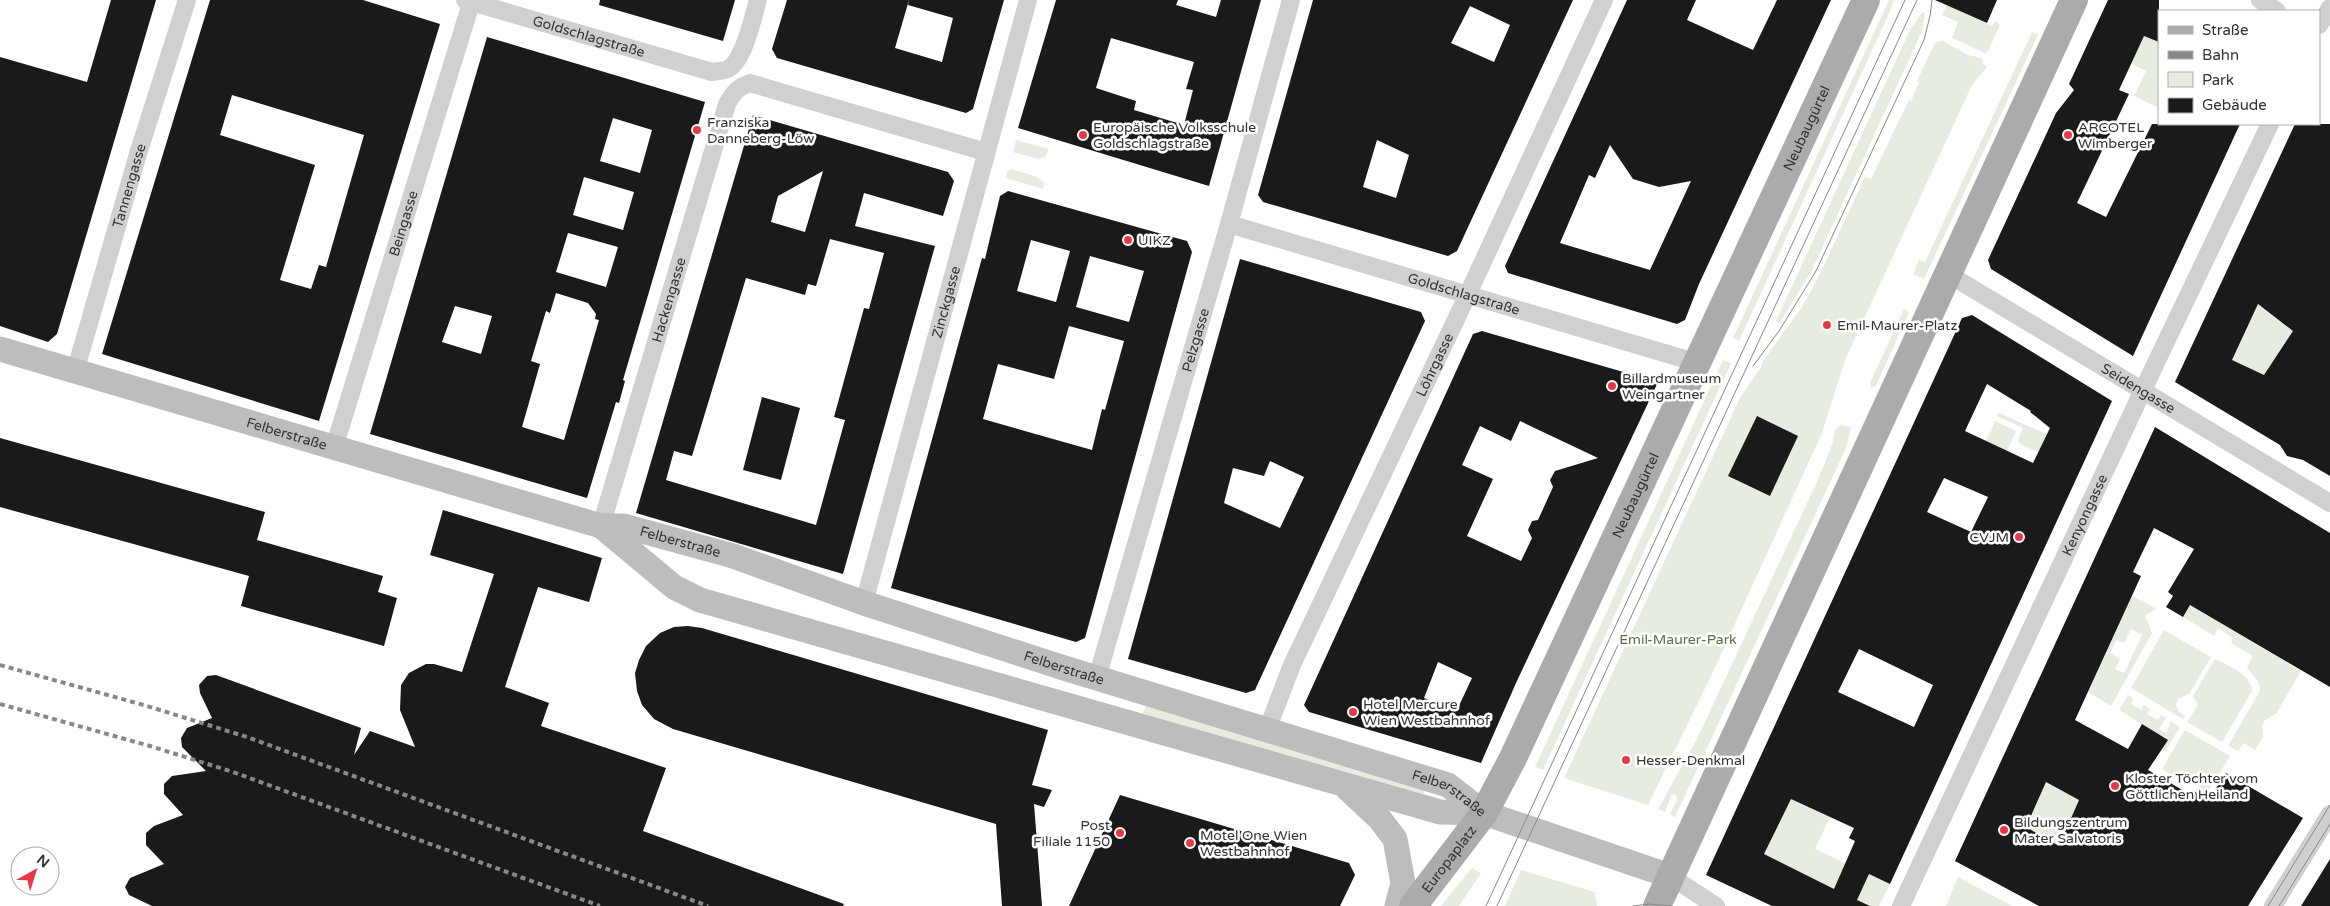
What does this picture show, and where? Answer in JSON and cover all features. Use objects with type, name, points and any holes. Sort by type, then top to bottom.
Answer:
[{"type":"main road","name":"Neubaugürtel","points":[[1484,813],[1517,749],[1866,0]]},
{"type":"main road","points":[[1657,906],[1948,274],[2067,2]]},
{"type":"main road","name":"Felberstraße","points":[[0,348],[75,372],[601,526],[624,526],[733,556],[864,603],[1097,678],[1448,785],[1484,813]]},
{"type":"main road","name":"Felberstraße","points":[[601,526],[674,587],[700,600],[1344,786],[1440,812],[1484,813]]},
{"type":"main road","name":"Europaplatz","points":[[1344,786],[1379,818],[1395,839],[1403,883],[1397,906]]},
{"type":"main road","points":[[1484,813],[1670,876]]},
{"type":"main road","name":"Europaplatz","points":[[1413,906],[1484,813]]},
{"type":"street","name":"Tannengasse","points":[[75,372],[138,154],[187,0]]},
{"type":"street","name":"Goldschlagstraße","points":[[469,1],[712,72],[728,69],[735,63],[744,47],[758,0]]},
{"type":"street","name":"Zinckgasse","points":[[864,603],[1028,0]]},
{"type":"street","name":"Pelzgasse","points":[[1097,678],[1229,224],[1291,0]]},
{"type":"street","name":"Löhrgasse","points":[[1267,730],[1292,665],[1468,294],[1604,0]]},
{"type":"street","points":[[2260,0],[2275,10]]},
{"type":"street","name":"Beingasse","points":[[334,448],[469,1]]},
{"type":"street","points":[[2320,23],[2330,8]]},
{"type":"street","name":"Hackengasse","points":[[601,526],[727,104],[733,93],[750,83],[986,152]]},
{"type":"street","name":"Kenyongasse","points":[[1901,906],[2270,125]]},
{"type":"street","name":"Goldschlagstraße","points":[[1229,224],[1698,363]]},
{"type":"street","name":"Seidengasse","points":[[1948,274],[2330,503]]},
{"type":"street","points":[[2273,906],[2330,814]]},
{"type":"street","points":[[1670,876],[1716,906]]},
{"type":"green space","points":[[1889,0],[1893,0],[1891,9],[1739,341],[1733,338]]},
{"type":"green space","points":[[1947,5],[1992,26],[1995,21],[2000,25],[1988,51],[1985,53],[1952,38],[1958,22],[1942,15]]},
{"type":"green space","points":[[1922,12],[1925,13],[1922,30],[1914,49],[1811,272],[1779,324],[1776,321],[1910,30]]},
{"type":"green space","points":[[2032,32],[2038,35],[1924,279],[1913,274],[1919,260],[1925,262]]},
{"type":"green space","points":[[2142,35],[2158,42],[2158,108],[2134,96],[2146,71],[2131,64]]},
{"type":"green space","name":"Emil-Maurer-Park","points":[[1943,41],[1968,55],[1982,58],[1983,64],[1987,67],[1972,85],[1845,360],[1822,433],[1712,674],[1648,805],[1564,778],[1740,398],[1763,361],[1802,307],[1817,280],[1865,177],[1871,179],[1909,100],[1911,101],[1919,82],[1917,81],[1934,45],[1937,42]]},
{"type":"green space","points":[[1016,140],[1049,149],[1045,157],[1038,159],[1013,152]]},
{"type":"green space","points":[[1011,169],[1037,177],[1044,183],[1043,189],[1006,178],[1007,172]]},
{"type":"green space","points":[[2258,305],[2293,331],[2259,385],[2232,360]]},
{"type":"green space","points":[[1904,309],[1909,312],[1876,386],[1871,388],[1870,383]]},
{"type":"green space","points":[[1723,360],[1731,363],[1543,770],[1535,767]]},
{"type":"green space","points":[[1999,413],[2051,436],[2038,452],[2020,444],[2018,440],[2023,428],[1997,416]]},
{"type":"green space","points":[[1995,421],[2016,431],[2007,451],[1986,441]]},
{"type":"green space","points":[[1841,425],[1851,427],[1846,448],[1675,817],[1670,814],[1677,800],[1676,795],[1672,794],[1665,812],[1658,809],[1698,737],[1816,484],[1832,445],[1835,430]]},
{"type":"green space","points":[[2132,596],[2157,609],[2145,615],[2152,633],[2111,706],[2088,692]],"holes":[[[2131,629],[2142,635],[2124,673],[2115,669],[2120,659],[2110,653],[2116,640],[2124,643]]]},
{"type":"green space","points":[[2190,605],[2301,671],[2276,714],[2265,720],[2262,726],[2263,737],[2255,750],[2244,743],[2238,751],[2228,746],[2260,691],[2259,683],[2247,667],[2253,656],[2231,643],[2233,638],[2218,628],[2214,636],[2183,617]]},
{"type":"green space","points":[[2164,630],[2211,657],[2189,694],[2178,699],[2176,705],[2179,712],[2185,716],[2183,719],[2131,688]]},
{"type":"green space","points":[[2215,659],[2232,667],[2248,679],[2252,691],[2222,742],[2187,722],[2198,705],[2193,696]]},
{"type":"green space","points":[[2128,695],[2133,699],[2131,704],[2141,710],[2144,705],[2150,709],[2147,714],[2158,720],[2161,715],[2166,718],[2159,729],[2166,733],[2171,721],[2180,727],[2165,752],[2161,750],[2152,764],[2128,749],[2142,724],[2119,710]]},
{"type":"green space","points":[[1146,705],[1425,788],[1423,797],[1143,714]]},
{"type":"green space","points":[[2185,730],[2230,756],[2208,792],[2190,780],[2186,784],[2162,769]]},
{"type":"green space","points":[[2032,775],[2079,800],[2067,828],[2136,891],[2011,818],[2034,810],[2042,790],[2027,783]]},
{"type":"green space","points":[[1791,799],[1830,817],[1815,849],[1890,884],[1879,906],[1854,906],[1856,900],[1764,854]]},
{"type":"green space","points":[[1472,868],[1481,873],[1459,906],[1441,906]]},
{"type":"green space","points":[[1521,870],[1595,892],[1597,906],[1505,906]]},
{"type":"green space","points":[[1958,877],[2012,906],[1946,906]]},
{"type":"building","points":[[111,0],[156,0],[57,334],[48,342],[0,326],[0,57],[87,82]]},
{"type":"building","points":[[210,0],[363,0],[440,24],[319,421],[102,354]],"holes":[[[232,95],[364,135],[326,267],[319,265],[311,289],[280,280],[315,165],[220,135]]]},
{"type":"building","points":[[600,0],[735,0],[723,41],[599,5]]},
{"type":"building","points":[[787,0],[909,0],[1004,0],[973,109],[966,113],[777,58],[772,49]],"holes":[[[909,0],[908,5],[953,18],[942,62],[895,48]]]},
{"type":"building","points":[[1056,0],[1178,0],[1176,5],[1216,17],[1221,0],[1261,0],[1209,186],[1018,128]],"holes":[[[1111,38],[1194,62],[1186,89],[1193,90],[1184,125],[1134,110],[1136,101],[1096,88]]]},
{"type":"building","points":[[1313,0],[1573,0],[1457,251],[1448,256],[1263,202],[1258,195]],"holes":[[[1470,6],[1510,25],[1494,62],[1451,43]],[[1377,140],[1409,155],[1396,198],[1363,187]]]},
{"type":"building","points":[[1627,0],[1696,0],[1687,20],[1753,50],[1777,0],[1831,0],[1699,284],[1685,320],[1677,324],[1508,273],[1505,266]],"holes":[[[1610,145],[1633,179],[1659,187],[1691,181],[1650,270],[1560,243],[1589,175],[1595,178]]]},
{"type":"building","points":[[1935,0],[1997,0],[1987,23]]},
{"type":"building","points":[[2108,0],[2159,0],[2158,42],[2144,36],[2119,90],[2129,94],[2077,203],[2106,217],[2152,124],[2240,125],[2133,356],[1991,269],[1988,260],[2056,113],[2074,90],[2069,84]]},
{"type":"building","points":[[487,37],[705,102],[623,380],[625,381],[619,403],[616,402],[587,498],[370,434]],"holes":[[[613,118],[652,130],[640,173],[600,161]],[[584,177],[634,192],[623,230],[573,215]],[[568,233],[618,247],[606,287],[556,272]],[[556,293],[588,303],[596,314],[595,319],[599,320],[564,440],[522,427],[540,364],[531,361],[546,311],[550,313]],[[455,306],[492,316],[481,354],[442,342]]]},
{"type":"building","points":[[753,115],[948,172],[954,181],[943,216],[864,193],[855,226],[935,246],[843,574],[636,513]],"holes":[[[823,171],[805,232],[771,222],[778,196]],[[830,239],[884,253],[869,309],[864,308],[834,417],[845,420],[816,525],[666,480],[674,451],[692,456],[746,278],[805,295],[808,284],[816,286]]]},
{"type":"building","points":[[2330,124],[2330,476],[2303,460],[2287,456],[2280,445],[2175,382],[2295,125]],"holes":[[[2258,304],[2293,331],[2264,375],[2232,360]]]},
{"type":"building","points":[[1008,191],[1187,241],[1192,252],[1085,638],[1076,642],[891,588],[982,258],[985,259],[1000,196]],"holes":[[[1031,240],[1070,251],[1056,302],[1017,291]],[[1090,256],[1144,271],[1129,322],[1076,307]],[[1069,326],[1124,341],[1105,410],[1102,409],[1092,450],[983,419],[998,364],[1054,379]]]},
{"type":"building","points":[[1240,259],[1421,312],[1425,321],[1255,690],[1246,693],[1128,659]],"holes":[[[1270,461],[1304,477],[1280,528],[1224,503],[1233,468],[1264,476]]]},
{"type":"building","points":[[1972,315],[2112,401],[1890,884],[1869,874],[1857,900],[1870,906],[1772,906],[1706,875],[1962,318]],"holes":[[[1987,384],[2031,411],[2050,428],[2033,463],[1965,431]],[[1944,478],[1988,497],[1971,532],[1927,512]],[[1859,649],[1933,685],[1914,727],[1838,692]],[[1791,799],[1854,828],[1849,838],[1855,841],[1834,889],[1764,854]]]},
{"type":"building","points":[[1482,331],[1658,382],[1516,683],[1481,763],[1309,712],[1304,705],[1473,334]],"holes":[[[1520,421],[1598,458],[1555,471],[1550,480],[1553,487],[1538,520],[1532,521],[1528,530],[1532,538],[1521,561],[1467,536],[1493,479],[1462,465],[1480,426],[1511,441]],[[1438,662],[1472,678],[1457,710],[1424,698]]]},
{"type":"building","points":[[762,397],[800,408],[781,480],[743,470]]},
{"type":"building","points":[[1757,416],[1798,436],[1770,496],[1728,476]]},
{"type":"building","points":[[2155,427],[2330,533],[2330,687],[2190,605],[2183,617],[2166,607],[2173,596],[2168,592],[2194,549],[2154,528],[2133,572],[2141,576],[2075,720],[2128,749],[2142,724],[2168,740],[2148,770],[2191,795],[2194,791],[2208,800],[2226,773],[2303,818],[2248,906],[2039,906],[1955,861]],"holes":[[[2046,782],[2079,800],[2059,846],[2026,827]]]},
{"type":"building","points":[[0,438],[265,512],[257,540],[383,576],[378,592],[397,598],[384,646],[241,606],[249,576],[0,507]]},
{"type":"building","points":[[443,510],[602,558],[589,602],[538,587],[505,687],[549,703],[541,726],[666,768],[643,831],[844,904],[843,906],[152,906],[129,895],[125,887],[130,878],[164,864],[146,845],[146,833],[154,826],[183,815],[164,794],[164,784],[172,776],[206,771],[182,747],[181,738],[187,728],[212,718],[200,693],[199,685],[207,676],[216,675],[361,728],[354,755],[370,731],[415,747],[400,710],[401,685],[409,673],[426,664],[434,664],[462,672],[494,574],[430,555]]},
{"type":"building","points":[[674,627],[702,628],[1048,730],[1032,785],[1052,790],[1044,807],[1034,804],[1042,906],[1002,906],[996,824],[673,729],[654,719],[642,705],[637,691],[635,673],[639,660],[646,646],[660,633]]},
{"type":"building","name":"Motel One Wien Westbahnhof","points":[[1120,795],[1349,863],[1355,875],[1340,906],[1069,906]]},
{"type":"building","points":[[2330,859],[2330,906],[2301,906],[2311,890]]},
{"type":"tram line","points":[[1486,906],[1905,0]]},
{"type":"tram line","points":[[1497,906],[1917,0]]},
{"type":"tram line","points":[[1753,366],[1779,331],[1816,271],[1924,40],[1932,0]]},
{"type":"tram line","points":[[2268,906],[2330,805]]},
{"type":"tram line","points":[[2279,906],[2330,824]]},
{"type":"tram line","points":[[1633,906],[1649,904],[1671,906]]},
{"type":"railway","points":[[0,665],[147,706],[247,737],[708,906]]},
{"type":"railway","points":[[0,704],[150,746],[233,772],[600,906]]},
{"type":"place","name":"Franziska Danneberg-Löw","points":[[697,130]]},
{"type":"place","name":"Europäische Volksschule Goldschlagstraße","points":[[1083,135]]},
{"type":"place","name":"ARCOTEL Wimberger","points":[[2068,135]]},
{"type":"place","name":"UIKZ","points":[[1128,240]]},
{"type":"place","name":"Emil-Maurer-Platz","points":[[1827,325]]},
{"type":"place","name":"Billardmuseum Weingartner","points":[[1612,386]]},
{"type":"place","name":"CVJM","points":[[2019,537]]},
{"type":"place","name":"Hotel Mercure Wien Westbahnhof","points":[[1353,712]]},
{"type":"place","name":"Hesser-Denkmal","points":[[1626,760]]},
{"type":"place","name":"Kloster Töchter vom Göttlichen Heiland","points":[[2115,786]]},
{"type":"place","name":"Bildungszentrum Mater Salvatoris","points":[[2004,830]]},
{"type":"place","name":"Post Filiale 1150","points":[[1120,833]]},
{"type":"place","name":"Motel One Wien Westbahnhof","points":[[1190,843]]}]
